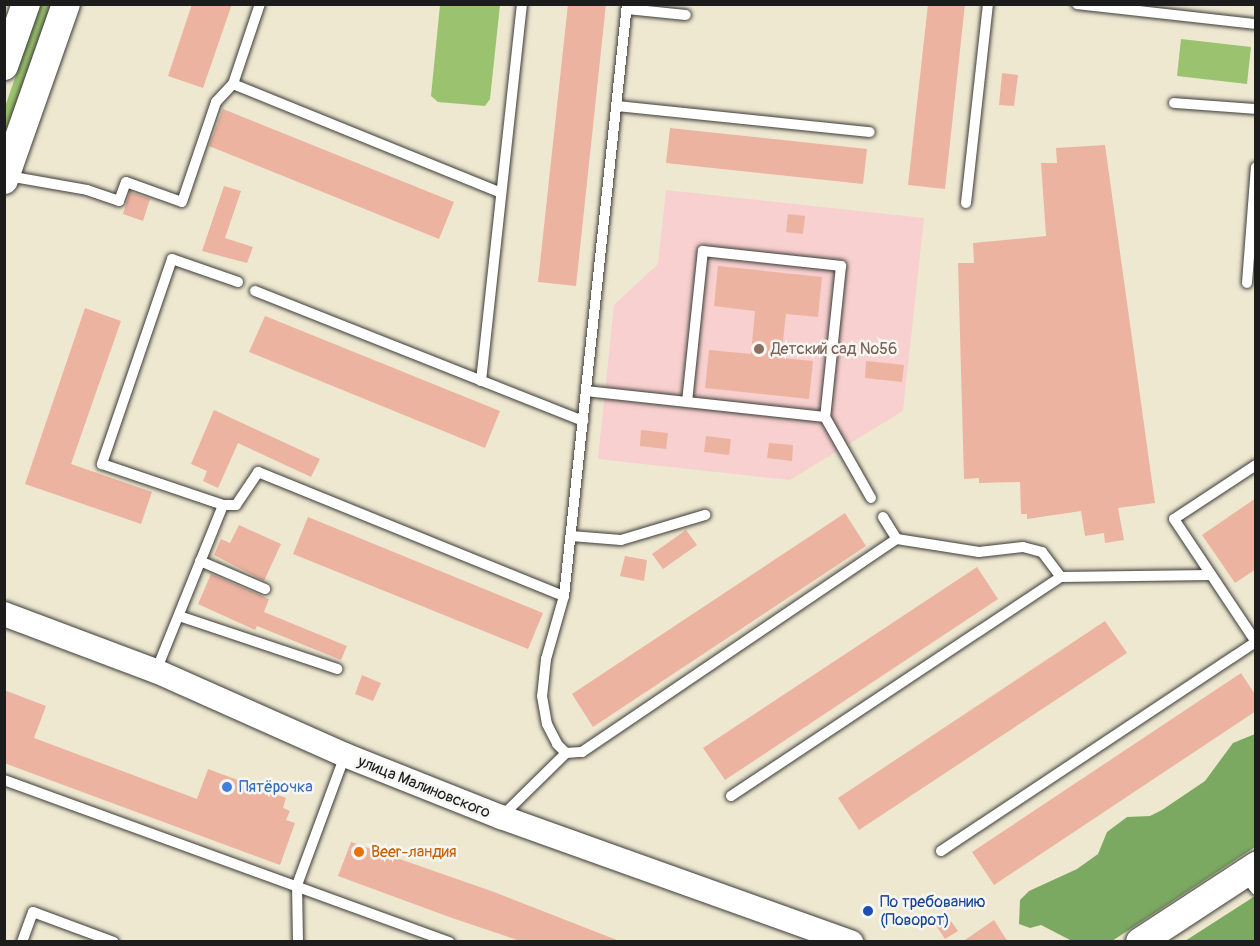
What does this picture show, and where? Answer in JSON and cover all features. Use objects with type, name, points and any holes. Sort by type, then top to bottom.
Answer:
[{"type":"main road","points":[[4,66],[26,4]]},
{"type":"main road","points":[[5,178],[66,4]]},
{"type":"main road","points":[[1140,942],[1252,877]]},
{"type":"street","name":"улица Малиновского","points":[[4,614],[156,671],[345,755],[501,817],[835,939]]},
{"type":"lane","points":[[5,178],[87,190],[119,201],[126,182],[182,202],[216,102],[232,84],[260,4]]},
{"type":"lane","points":[[482,381],[522,4]]},
{"type":"lane","points":[[966,203],[988,4]]},
{"type":"lane","points":[[1077,4],[1256,24]]},
{"type":"lane","points":[[566,753],[556,744],[547,724],[542,696],[546,659],[564,596],[627,7],[687,15]]},
{"type":"lane","points":[[232,84],[501,193]]},
{"type":"lane","points":[[1174,103],[1256,109]]},
{"type":"lane","points":[[617,106],[870,132]]},
{"type":"lane","points":[[1247,283],[1256,167]]},
{"type":"lane","points":[[687,402],[703,251],[841,266],[825,417],[871,498]]},
{"type":"lane","points":[[238,282],[172,259],[102,464],[223,505],[236,505],[258,472],[564,596]]},
{"type":"lane","points":[[255,291],[583,421]]},
{"type":"lane","points":[[586,391],[825,417]]},
{"type":"lane","points":[[941,851],[1256,642],[1174,519],[1256,465]]},
{"type":"lane","points":[[156,671],[223,505]]},
{"type":"lane","points":[[571,536],[621,540],[705,515]]},
{"type":"lane","points":[[883,517],[897,540]]},
{"type":"lane","points":[[501,817],[566,753],[582,752],[897,540],[979,552],[1023,547],[1042,552],[1061,578]]},
{"type":"lane","points":[[200,561],[265,590]]},
{"type":"lane","points":[[731,796],[1061,578],[1210,575]]},
{"type":"lane","points":[[179,616],[337,669]]},
{"type":"lane","points":[[298,942],[297,885],[345,755]]},
{"type":"lane","points":[[4,780],[449,942]]},
{"type":"lane","points":[[22,942],[33,912],[114,942]]},
{"type":"shaded area","name":"Детский сад №56","points":[[666,190],[924,218],[903,411],[790,480],[598,459],[614,305],[658,264]]},
{"type":"green space","points":[[40,5],[51,5],[5,136],[5,107]]},
{"type":"green space","points":[[440,5],[500,5],[490,99],[485,106],[438,102],[431,96]]},
{"type":"green space","points":[[1181,39],[1251,47],[1247,84],[1177,76]]},
{"type":"green space","points":[[1255,734],[1255,847],[1112,941],[1072,941],[1041,925],[1030,928],[1019,924],[1020,900],[1029,891],[1077,869],[1098,854],[1107,832],[1127,817],[1150,816],[1205,781],[1233,743]]},
{"type":"green space","points":[[1255,896],[1255,941],[1185,941]]},
{"type":"building","points":[[192,4],[232,4],[203,88],[168,76]]},
{"type":"building","points":[[568,4],[606,4],[576,286],[538,282]]},
{"type":"building","points":[[928,4],[965,4],[945,189],[908,185]]},
{"type":"building","points":[[1002,73],[1018,75],[1014,106],[999,105]]},
{"type":"building","points":[[223,109],[454,202],[439,239],[209,146]]},
{"type":"building","points":[[670,128],[867,149],[863,184],[666,163]]},
{"type":"building","points":[[1105,145],[1155,503],[1118,508],[1124,540],[1105,543],[1104,533],[1085,536],[1081,511],[1027,519],[1027,514],[1021,514],[1020,482],[979,483],[979,478],[964,479],[958,263],[974,263],[973,243],[1046,236],[1041,163],[1057,163],[1056,148]]},
{"type":"building","points":[[224,186],[241,191],[225,238],[253,247],[247,263],[202,251]]},
{"type":"building","points":[[130,192],[150,199],[143,221],[123,214]]},
{"type":"building","points":[[788,214],[805,216],[803,234],[786,232]]},
{"type":"building","points":[[718,266],[822,277],[818,317],[786,314],[781,358],[813,361],[809,399],[705,388],[709,350],[751,354],[755,311],[714,306]]},
{"type":"building","points":[[85,308],[121,321],[71,464],[152,492],[141,524],[25,484]]},
{"type":"building","points":[[265,316],[500,411],[485,448],[249,352]]},
{"type":"building","points":[[866,361],[904,365],[902,382],[865,378]]},
{"type":"building","points":[[214,410],[320,459],[311,477],[238,443],[218,488],[203,481],[207,471],[191,464]]},
{"type":"building","points":[[641,430],[668,433],[666,449],[640,446]]},
{"type":"building","points":[[706,436],[731,439],[729,455],[704,452]]},
{"type":"building","points":[[769,443],[793,445],[792,461],[767,458]]},
{"type":"building","points":[[1256,498],[1256,569],[1235,583],[1202,535]]},
{"type":"building","points":[[845,513],[866,546],[593,727],[572,694]]},
{"type":"building","points":[[308,517],[543,613],[528,649],[293,554]]},
{"type":"building","points":[[239,525],[281,544],[264,581],[214,555],[221,539],[230,543]]},
{"type":"building","points":[[686,530],[697,545],[663,569],[652,554]]},
{"type":"building","points":[[625,556],[647,560],[644,581],[620,576]]},
{"type":"building","points":[[977,567],[998,599],[725,780],[703,748]]},
{"type":"building","points":[[211,574],[269,599],[264,612],[347,646],[341,660],[257,626],[255,630],[198,604]]},
{"type":"building","points":[[1105,621],[1127,653],[859,830],[838,798]]},
{"type":"building","points":[[1241,673],[1256,696],[1256,711],[994,885],[972,852]]},
{"type":"building","points":[[362,675],[381,683],[373,701],[355,694]]},
{"type":"building","points":[[4,690],[46,706],[34,738],[197,799],[208,769],[286,798],[283,808],[290,811],[286,820],[295,823],[280,865],[4,763]]},
{"type":"building","points":[[351,842],[494,892],[622,942],[523,942],[338,876]]},
{"type":"building","points":[[946,914],[958,931],[945,939],[934,922]]},
{"type":"building","points":[[994,920],[1008,942],[962,942]]},
{"type":"place","name":"Детский сад №56","points":[[759,349]]},
{"type":"place","name":"Пятёрочка","points":[[227,787]]},
{"type":"place","name":"Beer-ландия","points":[[359,852]]},
{"type":"place","name":"По требованию (Поворот)","points":[[868,911]]}]
